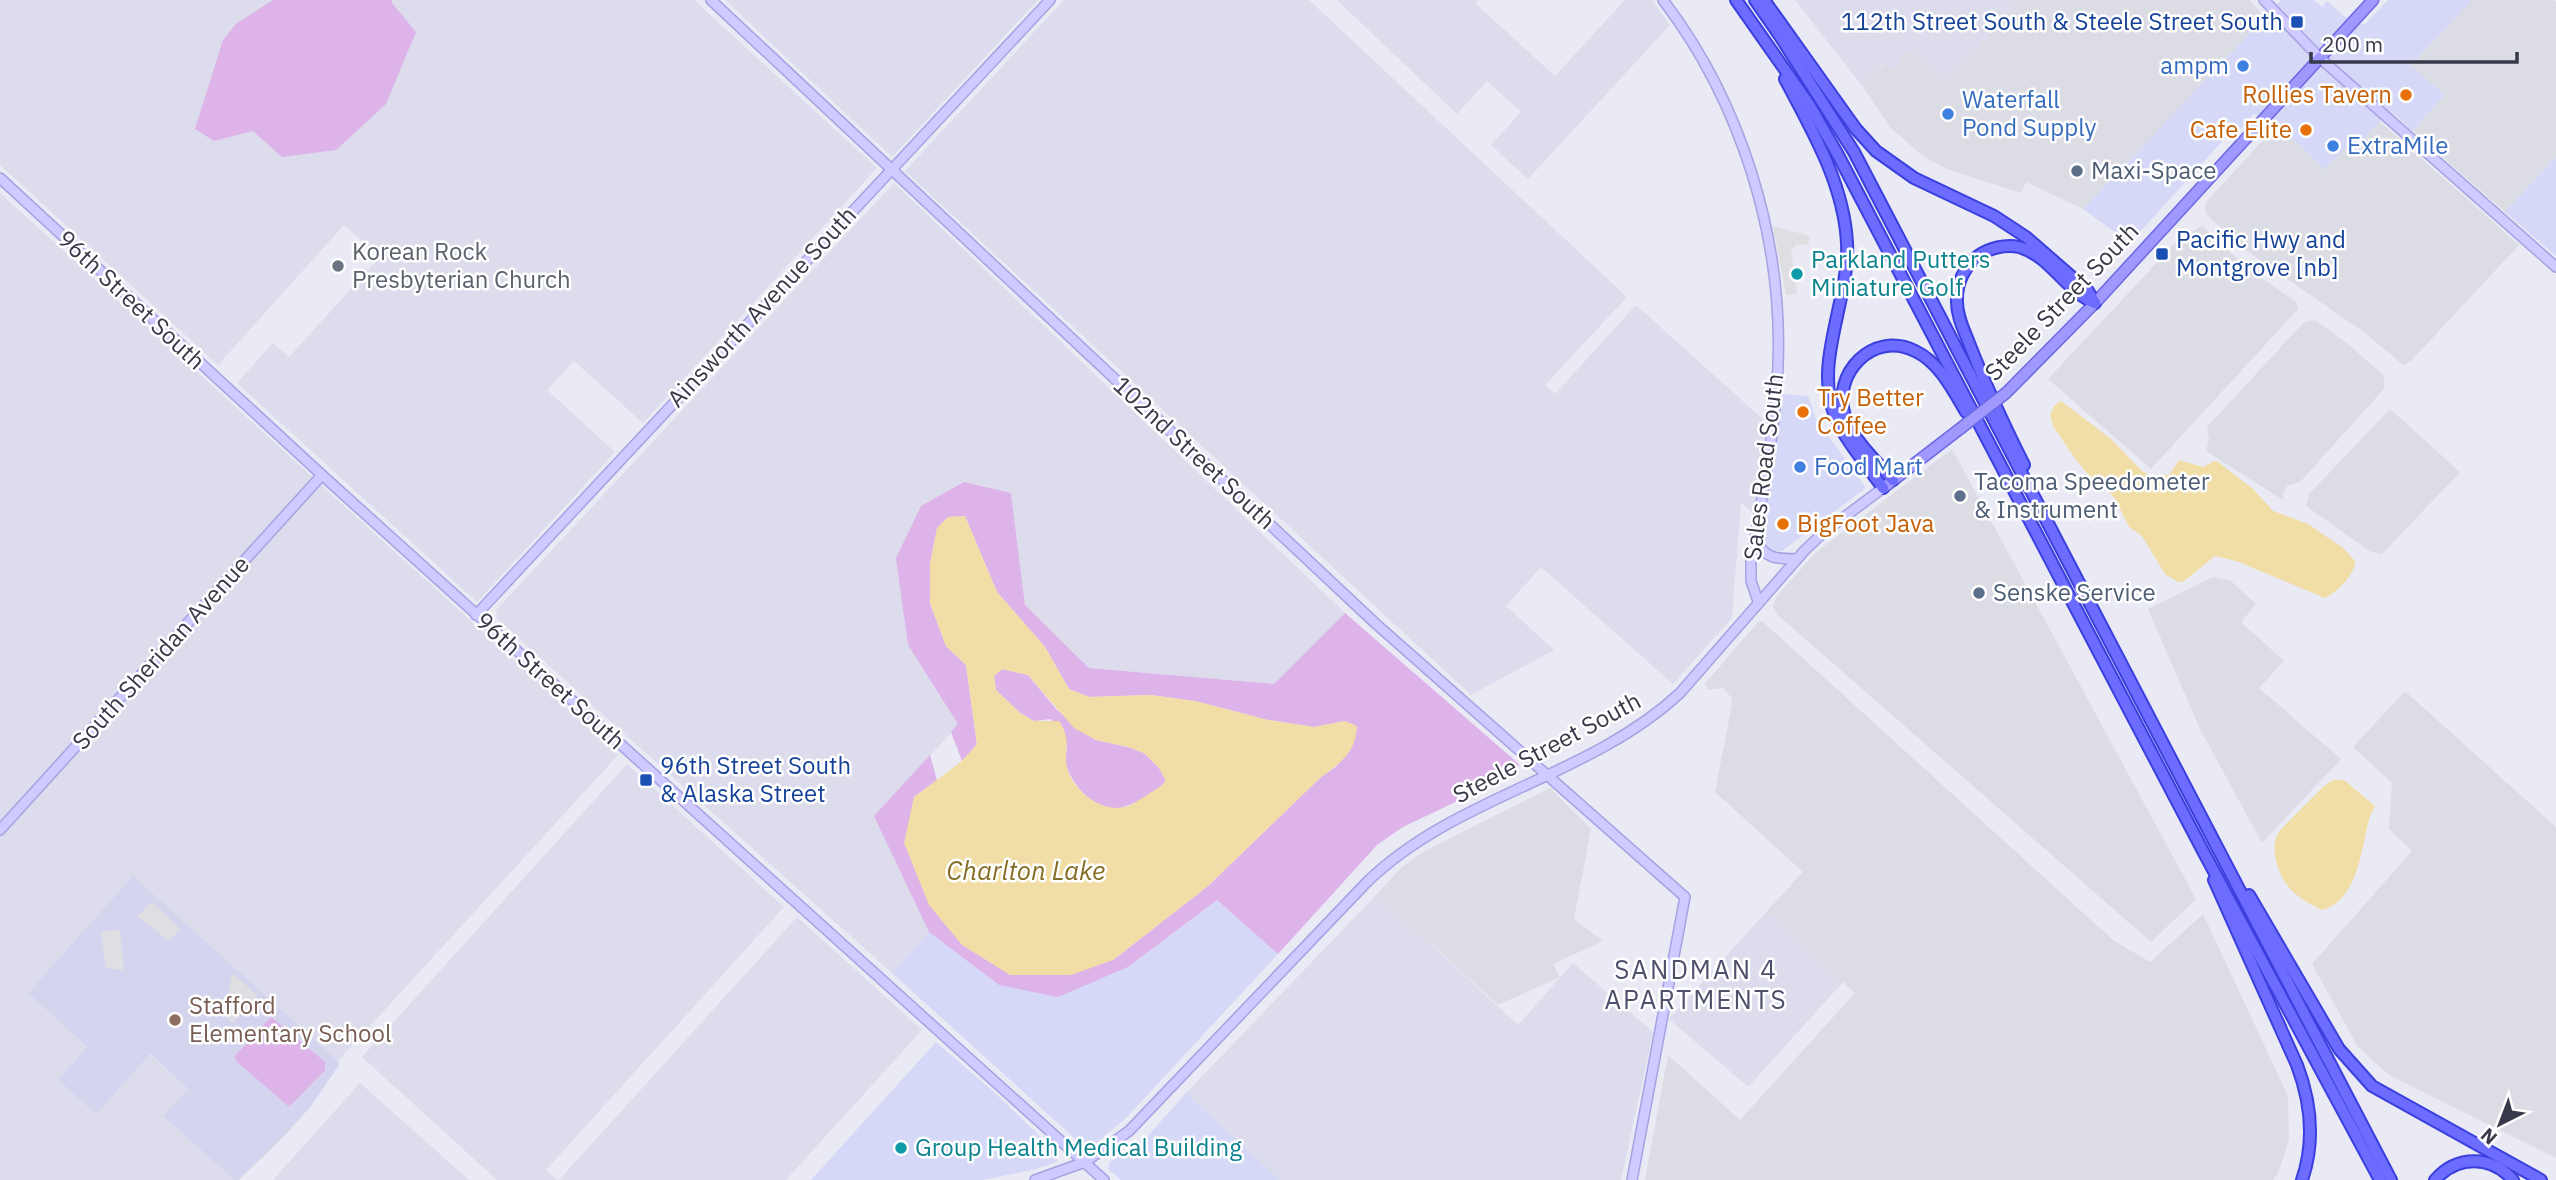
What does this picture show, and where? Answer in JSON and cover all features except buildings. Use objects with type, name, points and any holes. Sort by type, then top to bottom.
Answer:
[{"type":"highway","points":[[1736,0],[1810,104],[1838,155],[2203,851],[2380,1180]]},
{"type":"highway","points":[[1755,0],[1854,152],[2391,1180]]},
{"type":"highway","points":[[1764,0],[1856,129],[1876,151],[1914,178],[1979,208],[2026,237],[2088,291],[2095,303]]},
{"type":"highway","points":[[1766,42],[1810,127],[1841,200],[1847,256],[1829,367],[1828,390],[1839,424],[1883,488]]},
{"type":"highway","points":[[2034,498],[2027,471],[1979,369],[1960,320],[1957,302],[1959,282],[1969,265],[1983,252],[2003,246],[2016,246],[2044,260],[2079,296],[2095,303]]},
{"type":"highway","points":[[1893,480],[1849,426],[1841,399],[1845,376],[1856,361],[1868,352],[1891,346],[1912,349],[1936,366],[1961,404],[2004,482],[2023,508]]},
{"type":"highway","points":[[2213,842],[2260,912],[2328,1032],[2372,1086],[2541,1180]]},
{"type":"highway","points":[[2203,851],[2221,899],[2305,1087],[2310,1136],[2302,1180]]},
{"type":"highway","points":[[2435,1180],[2452,1166],[2470,1161],[2490,1163],[2513,1180]]},
{"type":"main road","name":"Steele Street South","points":[[1883,488],[2006,393],[2095,303],[2373,0]]},
{"type":"street","name":"102nd Street South","points":[[711,0],[1375,623],[1685,897],[1632,1180]]},
{"type":"street","name":"Ainsworth Avenue South","points":[[476,615],[1050,0]]},
{"type":"street","name":"Sales Road South","points":[[1663,0],[1709,74],[1736,128],[1757,192],[1767,234],[1778,321],[1778,365],[1774,423],[1751,571],[1758,601]]},
{"type":"street","points":[[2264,0],[2320,58],[2556,267]]},
{"type":"street","name":"96th Street South","points":[[0,178],[476,615],[1104,1180]]},
{"type":"street","name":"South Sheridan Avenue","points":[[0,830],[322,475]]},
{"type":"street","name":"Steele Street South","points":[[1035,1180],[1085,1162],[1139,1122],[1387,863],[1438,830],[1628,732],[1663,708],[1823,533],[1883,488]]},
{"type":"street","points":[[1755,538],[1766,555],[1778,559],[1797,559]]},
{"type":"shaded area","points":[[0,0],[694,0],[877,168],[643,423],[574,361],[547,390],[615,452],[477,602],[237,383],[273,343],[289,357],[380,257],[344,225],[218,365],[0,165]]},
{"type":"shaded area","points":[[273,0],[392,0],[416,32],[386,104],[336,150],[282,157],[253,131],[214,141],[195,129],[223,40],[236,24]]},
{"type":"shaded area","points":[[725,0],[1038,0],[892,157]]},
{"type":"shaded area","points":[[1064,0],[1309,0],[1627,297],[1545,385],[1555,394],[1636,305],[1766,422],[1769,426],[1753,513],[1741,503],[1732,618],[1673,684],[1541,567],[1506,606],[1554,650],[1471,695],[905,171]]},
{"type":"shaded area","points":[[1337,0],[1478,0],[1476,4],[1555,76],[1625,0],[1652,0],[1670,25],[1528,179],[1491,145],[1521,112],[1487,81],[1457,114]]},
{"type":"shaded area","points":[[1795,0],[2020,0],[1946,83],[1890,70],[1883,64],[1863,87]]},
{"type":"shaded area","points":[[2020,0],[2249,0],[2265,17],[2083,209],[2026,182],[2021,193],[1947,169],[1924,157],[1890,127],[1863,87],[1884,64],[1891,70],[1910,50],[1946,83]]},
{"type":"shaded area","points":[[2281,0],[2314,0],[2322,7],[2327,1],[2344,16],[2364,25],[2388,0],[2472,0],[2411,65],[2445,95],[2413,131],[2390,111],[2365,138],[2354,139],[2325,170],[2277,125],[2254,114],[2242,128],[2225,138],[2130,243],[2083,209]]},
{"type":"shaded area","points":[[2472,0],[2556,2],[2556,156],[2505,212],[2413,131],[2445,95],[2411,66]]},
{"type":"shaded area","points":[[2380,122],[2519,245],[2412,360],[2403,365],[2365,333],[2246,250],[2207,215],[2205,209],[2206,202],[2277,125],[2325,170],[2354,139],[2365,138]]},
{"type":"shaded area","points":[[2556,156],[2556,256],[2505,212]]},
{"type":"shaded area","points":[[894,183],[1345,613],[1274,684],[1089,668],[1025,605],[1011,493],[897,558],[908,645],[959,724],[875,816],[929,932],[892,973],[497,618],[496,610]]},
{"type":"shaded area","points":[[0,193],[618,755],[338,1061],[133,877],[28,993],[87,1047],[58,1080],[96,1113],[149,1054],[188,1089],[164,1117],[234,1180],[0,1180]]},
{"type":"shaded area","points":[[1773,226],[1810,236],[1808,245],[1797,244],[1791,250],[1797,294],[1786,295]]},
{"type":"shaded area","points":[[2202,226],[2249,269],[2296,302],[2298,309],[2151,469],[2048,379],[2178,240]]},
{"type":"shaded area","points":[[2315,320],[2384,376],[2384,389],[2300,482],[2287,486],[2283,500],[2206,451],[2209,440],[2207,427],[2304,322]]},
{"type":"shaded area","points":[[1783,394],[1808,396],[1816,419],[1866,488],[1782,551],[1774,551],[1768,550],[1762,535]]},
{"type":"shaded area","points":[[2390,409],[2460,472],[2382,554],[2371,552],[2306,506],[2309,494]]},
{"type":"shaded area","points":[[1952,449],[2196,899],[2151,942],[1779,616],[1773,607],[1776,597],[1824,546]]},
{"type":"shaded area","points":[[964,482],[1011,493],[1025,605],[1089,668],[1274,684],[1345,613],[1519,764],[1516,773],[1403,827],[1377,845],[1278,954],[1217,900],[1128,967],[1058,997],[999,985],[929,932],[874,816],[930,755],[937,780],[914,797],[1113,960],[1208,886],[1321,777],[1337,766],[1345,721],[1314,727],[1268,720],[1195,701],[1150,695],[1089,697],[1069,689],[1045,647],[997,592],[965,516],[948,517],[937,528],[930,564],[930,603],[946,646],[966,665],[977,745],[962,761],[951,732],[958,724],[908,645],[896,558],[921,506]]},
{"type":"shaded area","points":[[2213,577],[2231,581],[2256,604],[2241,622],[2284,661],[2259,688],[2341,759],[2262,843],[2200,729],[2148,609]]},
{"type":"shaded area","points":[[1762,621],[2113,940],[2150,962],[2203,914],[2288,1096],[2289,1140],[2273,1180],[1645,1180],[1668,1055],[1740,1120],[1855,993],[1767,911],[1803,872],[1715,792],[1732,704],[1731,697],[1723,688],[1708,690],[1705,684],[1758,622]]},
{"type":"shaded area","points":[[1002,669],[1028,675],[1057,710],[1096,740],[1144,753],[1159,768],[1166,781],[1147,796],[1122,807],[1108,808],[1093,801],[1080,790],[1070,775],[1065,760],[1067,744],[1051,719],[1034,721],[1020,713],[996,690],[994,676]]},
{"type":"shaded area","points":[[2405,691],[2556,827],[2556,1158],[2389,1075],[2358,1047],[2312,964],[2412,851],[2389,829],[2392,783],[2353,747]]},
{"type":"shaded area","points":[[627,764],[784,907],[546,1170],[557,1180],[497,1180],[362,1057]]},
{"type":"shaded area","points":[[1550,788],[1591,829],[1574,919],[1603,941],[1553,964],[1560,977],[1498,1005],[1377,894],[1402,867],[1423,852]]},
{"type":"shaded area","name":"Stafford Elementary School","points":[[133,876],[338,1061],[339,1065],[311,1106],[239,1180],[234,1180],[163,1116],[188,1089],[150,1054],[96,1114],[58,1080],[87,1047],[28,993]]},
{"type":"shaded area","points":[[1377,894],[1518,1025],[1573,963],[1653,1032],[1621,1180],[1280,1180],[1186,1093]]},
{"type":"shaded area","points":[[1217,900],[1278,954],[1126,1118],[1094,1145],[1082,1145],[892,973],[929,932],[999,985],[1128,967]]},
{"type":"shaded area","points":[[151,902],[181,929],[168,941],[138,916]]},
{"type":"shaded area","points":[[1767,911],[1844,981],[1748,1087],[1669,1019]]},
{"type":"shaded area","points":[[797,917],[922,1030],[786,1180],[559,1180]]},
{"type":"shaded area","points":[[120,930],[124,970],[106,968],[101,931]]},
{"type":"shaded area","points":[[234,974],[258,996],[233,1023],[224,1015]]},
{"type":"shaded area","points":[[271,1017],[325,1062],[325,1070],[288,1106],[236,1061],[235,1056]]},
{"type":"shaded area","points":[[936,1042],[996,1094],[1059,1155],[1057,1162],[983,1180],[811,1180]]},
{"type":"shaded area","points":[[360,1083],[469,1180],[273,1180]]},
{"type":"shaded area","points":[[1186,1093],[1280,1180],[1121,1180],[1108,1169],[1110,1162],[1147,1137]]},
{"type":"water","points":[[2061,401],[2111,439],[2142,471],[2153,477],[2169,475],[2179,460],[2203,467],[2214,461],[2218,462],[2253,489],[2273,511],[2308,524],[2343,548],[2355,561],[2352,572],[2335,592],[2325,598],[2236,561],[2215,556],[2183,582],[2178,582],[2165,574],[2142,536],[2129,527],[2114,497],[2086,472],[2053,426],[2050,415],[2054,406]]},
{"type":"water","name":"Charlton Lake","points":[[965,516],[997,592],[1045,647],[1069,689],[1089,697],[1150,695],[1195,701],[1268,720],[1314,727],[1345,721],[1357,726],[1354,743],[1346,756],[1208,886],[1113,960],[1071,975],[1010,975],[962,945],[929,905],[904,843],[914,797],[962,761],[977,744],[966,665],[946,646],[930,603],[930,564],[937,528],[948,517]],"holes":[[[1002,669],[1028,675],[1074,728],[1096,740],[1144,753],[1159,768],[1166,781],[1125,807],[1101,805],[1087,796],[1075,785],[1068,770],[1066,737],[1059,721],[1034,721],[1020,713],[996,690],[994,676]]]},
{"type":"water","points":[[2333,780],[2344,780],[2375,806],[2351,884],[2344,896],[2322,910],[2288,886],[2276,862],[2275,844],[2281,829]]},
{"type":"place","name":"112th Street South & Steele Street South","points":[[2297,22]]},
{"type":"place","name":"ampm","points":[[2243,66]]},
{"type":"place","name":"Rollies Tavern","points":[[2406,95]]},
{"type":"place","name":"Waterfall Pond Supply","points":[[1948,114]]},
{"type":"place","name":"Cafe Elite","points":[[2306,130]]},
{"type":"place","name":"ExtraMile","points":[[2333,146]]},
{"type":"place","name":"Maxi-Space","points":[[2077,171]]},
{"type":"place","name":"Pacific Hwy and Montgrove [nb]","points":[[2162,254]]},
{"type":"place","name":"Korean Rock Presbyterian Church","points":[[338,266]]},
{"type":"place","name":"Parkland Putters Miniature Golf","points":[[1797,274]]},
{"type":"place","name":"Try Better Coffee","points":[[1803,412]]},
{"type":"place","name":"Food Mart","points":[[1800,467]]},
{"type":"place","name":"Tacoma Speedometer & Instrument","points":[[1960,496]]},
{"type":"place","name":"BigFoot Java","points":[[1783,524]]},
{"type":"place","name":"Senske Service","points":[[1979,593]]},
{"type":"place","name":"96th Street South & Alaska Street","points":[[646,780]]},
{"type":"place","name":"Stafford Elementary School","points":[[175,1020]]},
{"type":"place","name":"Group Health Medical Building","points":[[901,1148]]},
{"type":"district","name":"SANDMAN 4 APARTMENTS","points":[[1696,985]]}]
